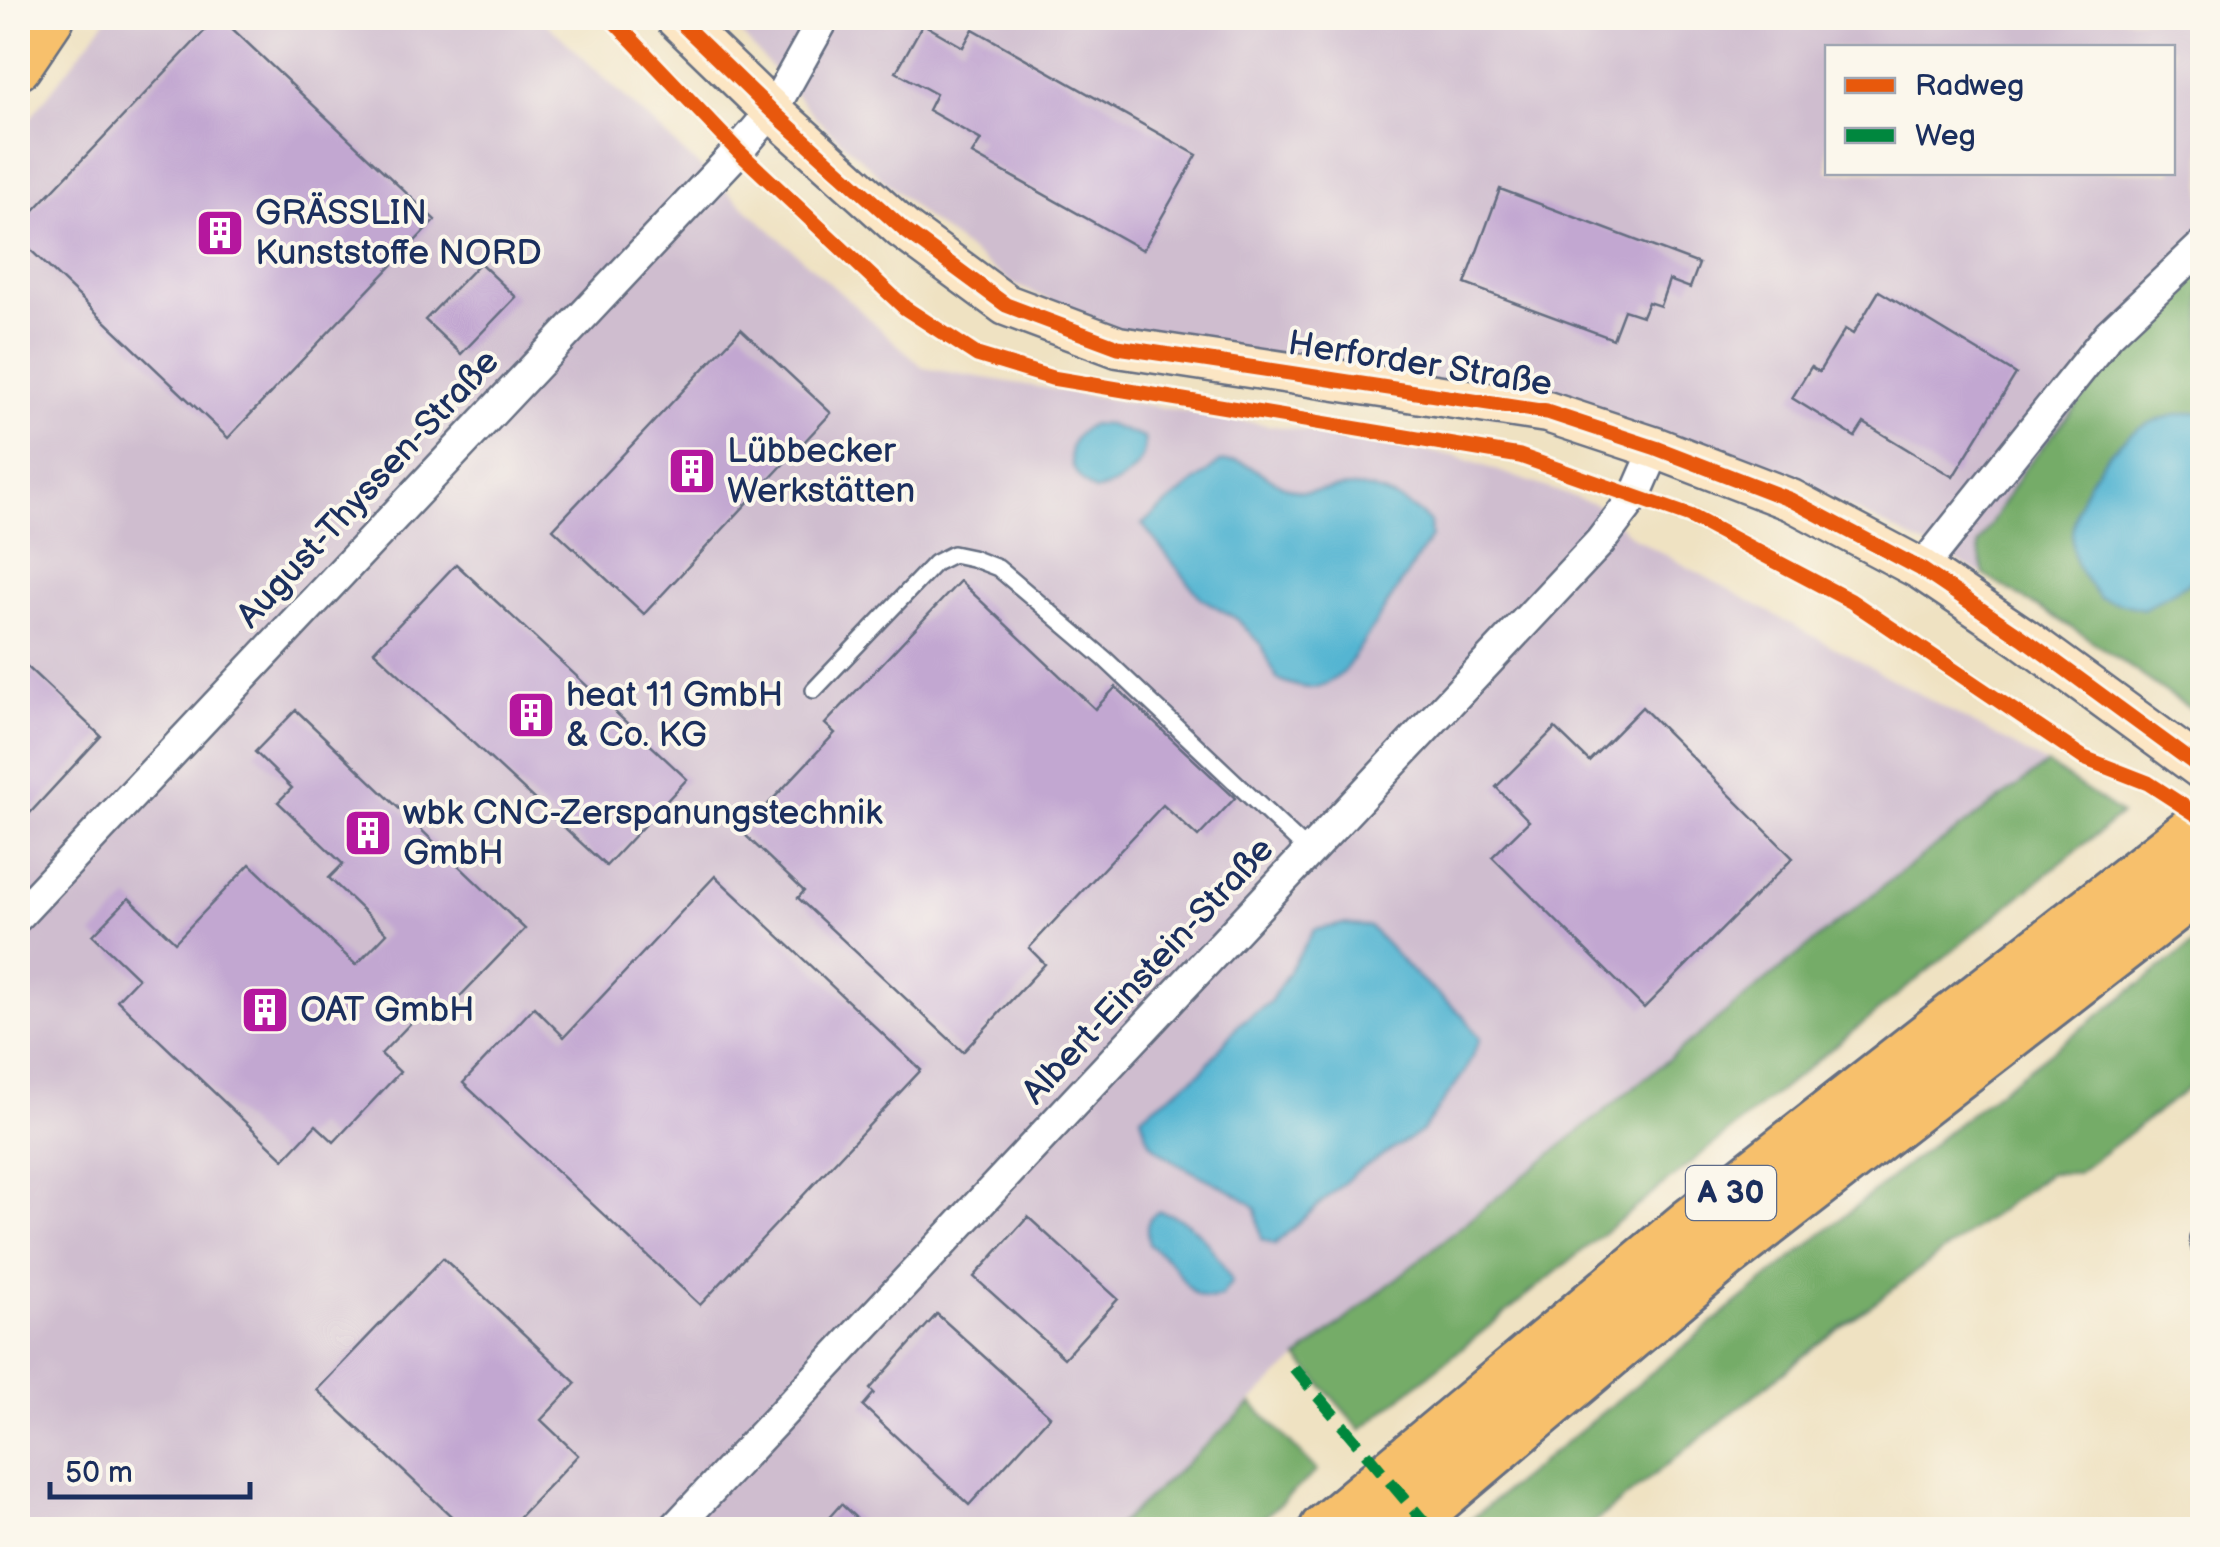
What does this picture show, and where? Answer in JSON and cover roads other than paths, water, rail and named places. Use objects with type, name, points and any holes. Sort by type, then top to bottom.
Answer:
[{"type":"highway","name":"A 30","points":[[1398,1530],[1725,1253],[2177,882],[2202,825]]},
{"type":"highway","name":"A 30","points":[[1326,1530],[1693,1223],[2177,882]]},
{"type":"main road","points":[[32,46],[65,18]]},
{"type":"street","name":"Herforder Straße","points":[[676,18],[903,229],[1006,306],[1118,346],[1547,412],[1656,448],[1791,500],[1922,570],[2023,638],[2192,762]]},
{"type":"street","name":"August-Thyssen-Straße","points":[[18,916],[772,111],[824,18]]},
{"type":"street","points":[[1922,570],[2109,334],[2202,246]]},
{"type":"street","name":"Albert-Einstein-Straße","points":[[672,1530],[1600,542],[1635,496],[1656,448]]},
{"type":"lane","points":[[814,690],[935,563],[952,554],[972,558],[998,568],[1105,659],[1310,854]]},
{"type":"lane","points":[[2202,1228],[2198,1239],[2202,1256]]},
{"type":"water","points":[[2202,412],[2202,562],[2193,580],[2143,609],[2099,598],[2079,569],[2072,547],[2077,509],[2085,490],[2107,456],[2135,431],[2159,419]]},
{"type":"water","points":[[1092,424],[1108,425],[1144,438],[1142,458],[1130,474],[1095,491],[1078,476],[1071,457],[1075,439]]},
{"type":"water","points":[[1236,461],[1298,491],[1353,487],[1384,493],[1430,522],[1431,537],[1344,672],[1319,686],[1305,688],[1277,679],[1262,646],[1237,619],[1201,598],[1142,524],[1220,462]]},
{"type":"water","points":[[1344,924],[1370,927],[1413,973],[1465,1017],[1480,1039],[1464,1073],[1422,1131],[1355,1173],[1275,1244],[1261,1239],[1256,1208],[1164,1155],[1149,1139],[1141,1116],[1201,1072],[1239,1024],[1270,1002],[1314,930]]},
{"type":"water","points":[[1159,1211],[1194,1228],[1210,1247],[1232,1281],[1221,1297],[1196,1294],[1167,1259],[1149,1245],[1147,1225]]},
{"type":"place","name":"GRÄSSLIN Kunststoffe NORD","points":[[220,233]]},
{"type":"place","name":"Lübbecker Werkstätten","points":[[692,471]]},
{"type":"place","name":"heat 11 GmbH & Co. KG","points":[[531,715]]},
{"type":"place","name":"wbk CNC-Zerspanungstechnik GmbH","points":[[368,833]]},
{"type":"place","name":"OAT GmbH","points":[[265,1010]]}]
